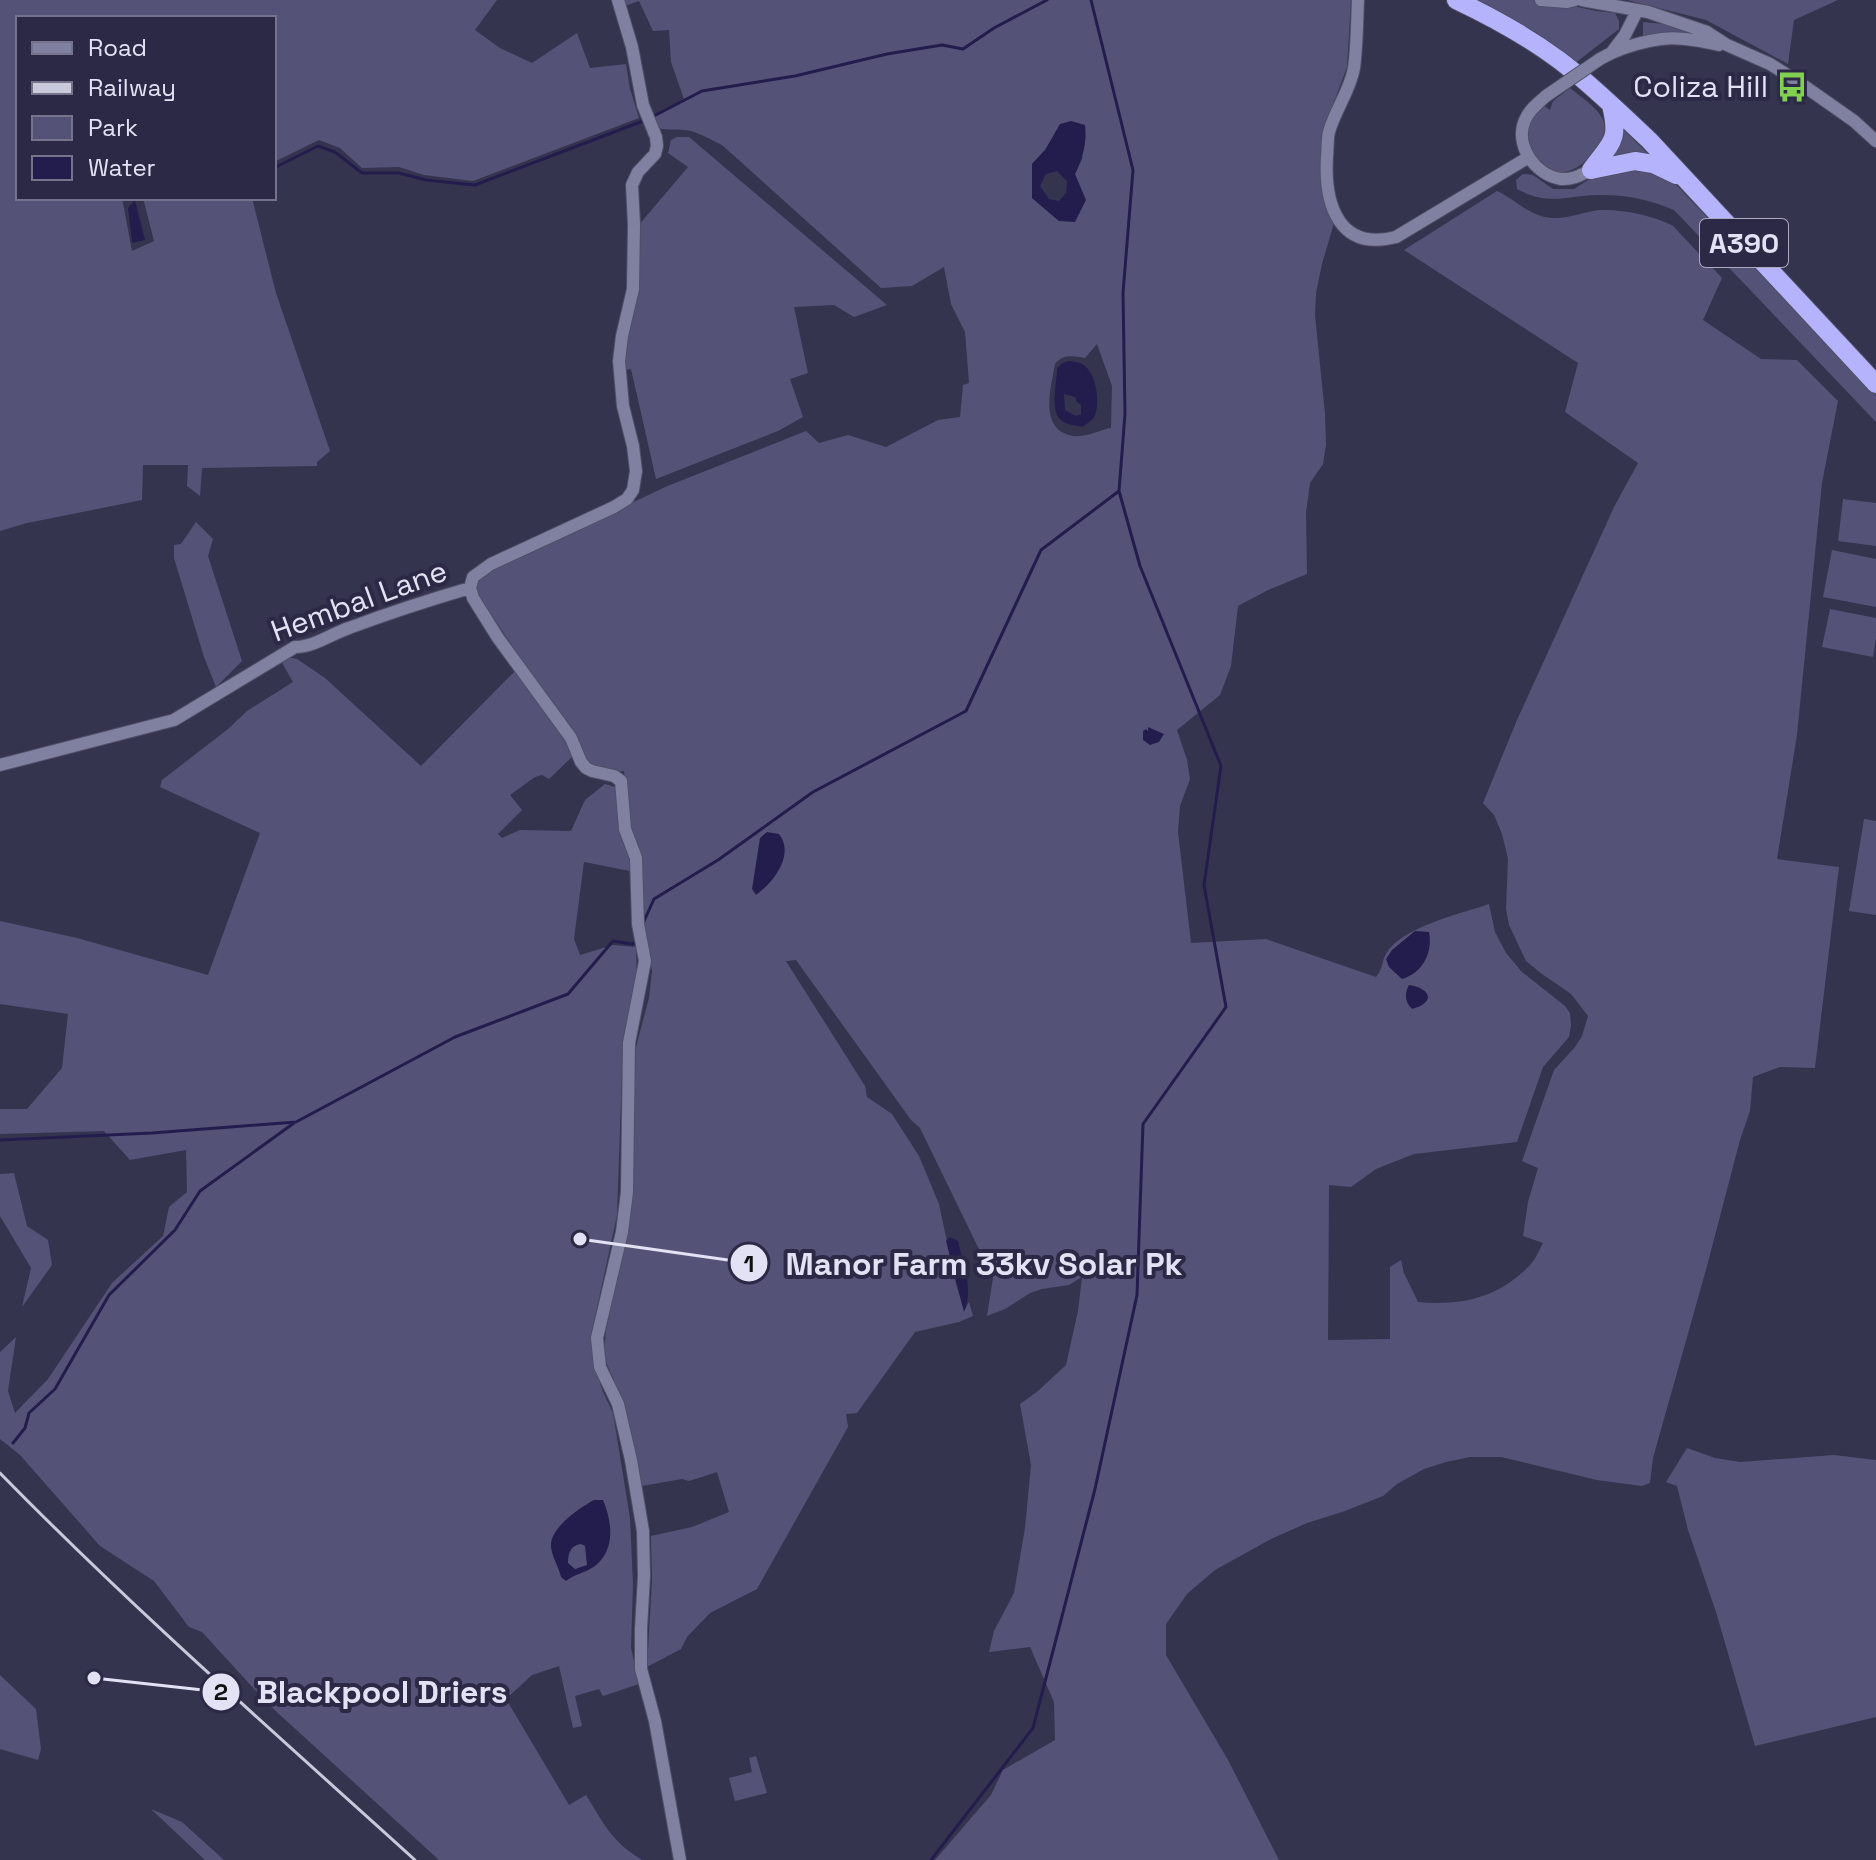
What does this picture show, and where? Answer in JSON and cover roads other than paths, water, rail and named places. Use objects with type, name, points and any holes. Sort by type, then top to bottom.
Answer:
[{"type":"highway","name":"A390","points":[[1456,0],[1560,61],[1610,104],[1649,140],[1876,384]]},
{"type":"highway","points":[[1591,170],[1613,140],[1615,124],[1610,104]]},
{"type":"highway","points":[[1591,170],[1617,163],[1644,162],[1685,180]]},
{"type":"street","points":[[618,0],[657,146],[655,154],[638,172],[632,185],[633,289],[619,361],[623,406],[636,471],[633,490],[627,499],[614,507],[491,564],[473,577],[470,588],[498,638],[571,738],[581,762],[586,768],[621,781],[625,829],[636,858],[638,924],[645,961],[629,1043],[627,1192],[622,1232],[597,1338],[600,1367],[618,1404],[641,1519],[644,1576],[641,1669],[655,1721],[680,1860]]},
{"type":"street","points":[[1358,0],[1354,70],[1333,117],[1327,139],[1328,197],[1339,222],[1366,238],[1386,240],[1396,237],[1529,157]]},
{"type":"street","points":[[1541,0],[1575,0]]},
{"type":"street","points":[[1582,0],[1648,12],[1707,32],[1797,81],[1854,121],[1876,141]]},
{"type":"street","points":[[1633,41],[1637,11]]},
{"type":"street","points":[[1591,170],[1572,179],[1556,178],[1541,170],[1529,157],[1524,142],[1524,122],[1530,111],[1546,96],[1606,55],[1633,41],[1673,37],[1727,45]]},
{"type":"street","name":"Hembal Lane","points":[[0,765],[174,720],[295,647],[305,647],[370,620],[470,588]]},
{"type":"water","points":[[1071,121],[1085,125],[1084,150],[1075,174],[1086,200],[1075,222],[1059,221],[1032,198],[1032,164],[1045,150],[1060,124]],"holes":[[[1057,171],[1067,181],[1066,193],[1059,201],[1049,199],[1040,186],[1046,174]]]},
{"type":"water","points":[[135,200],[145,240],[132,243],[128,208]]},
{"type":"water","points":[[1062,363],[1081,364],[1093,378],[1097,400],[1095,414],[1082,427],[1064,422],[1056,411],[1057,369]],"holes":[[[1064,394],[1075,397],[1081,405],[1081,414],[1076,416],[1065,410]]]},
{"type":"water","points":[[1148,727],[1164,734],[1159,742],[1150,745],[1143,740],[1143,731],[1148,731]]},
{"type":"water","points":[[767,832],[779,834],[785,850],[784,859],[769,883],[756,895],[752,889],[760,838]]},
{"type":"water","points":[[1415,931],[1429,932],[1428,954],[1416,972],[1402,979],[1389,967],[1386,959]]},
{"type":"water","points":[[1409,985],[1422,989],[1428,996],[1425,1003],[1412,1009],[1406,998]]},
{"type":"water","points":[[950,1237],[958,1241],[967,1277],[968,1295],[964,1312],[946,1241]]},
{"type":"water","points":[[603,1500],[610,1526],[609,1543],[595,1566],[566,1581],[561,1577],[552,1553],[552,1539],[566,1519],[588,1504]],"holes":[[[578,1545],[585,1546],[587,1565],[575,1569],[568,1563],[569,1553]]]},
{"type":"waterway","points":[[650,118],[702,91],[795,76],[887,54],[942,45],[963,49],[994,28],[1047,0]]},
{"type":"waterway","points":[[644,921],[654,899],[718,860],[813,792],[966,711],[1041,550],[1119,491],[1125,414],[1123,293],[1133,170],[1091,0]]},
{"type":"waterway","points":[[276,167],[318,146],[335,152],[362,173],[399,173],[426,180],[475,185],[643,121]]},
{"type":"waterway","points":[[931,1860],[1033,1728],[1095,1489],[1137,1295],[1143,1124],[1226,1007],[1204,885],[1221,766],[1140,566],[1119,491]]},
{"type":"waterway","points":[[0,1140],[296,1122],[455,1037],[568,994],[613,941],[637,942]]},
{"type":"waterway","points":[[13,1443],[25,1428],[29,1413],[55,1389],[109,1295],[175,1230],[200,1191],[294,1123]]},
{"type":"railway","points":[[0,1473],[152,1621],[415,1860]]},
{"type":"place","name":"Coliza Hill","points":[[1792,87]]},
{"type":"place","name":"Manor Farm 33kv Solar Pk","points":[[580,1239]]},
{"type":"place","name":"Blackpool Driers","points":[[94,1678]]}]
